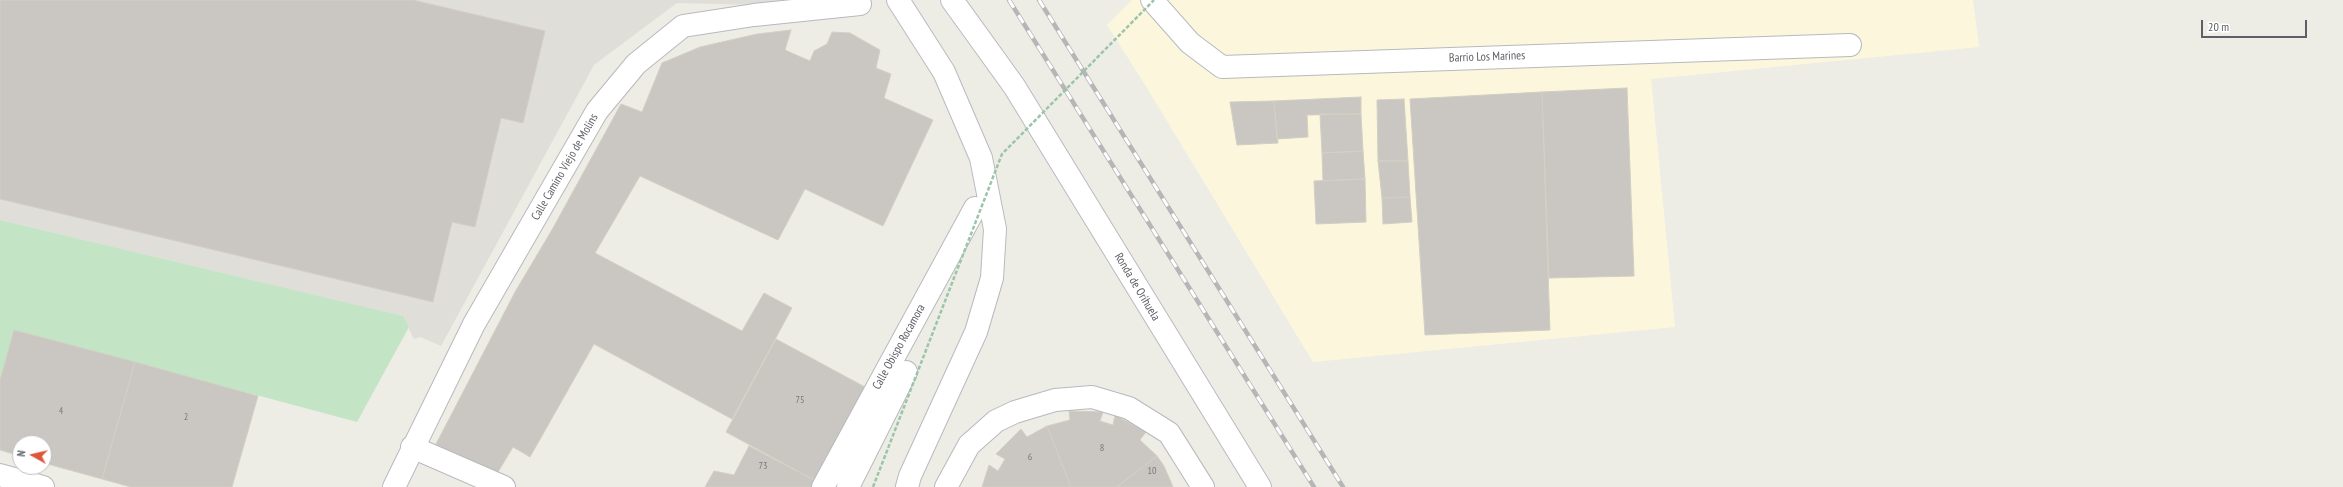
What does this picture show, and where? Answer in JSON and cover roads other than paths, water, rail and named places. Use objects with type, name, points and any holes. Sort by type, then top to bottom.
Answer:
[{"type":"street","points":[[898,0],[944,72],[981,158],[995,229],[992,278],[976,332],[910,476],[907,487]]},
{"type":"street","name":"Ronda de Orihuela","points":[[934,0],[1014,86]]},
{"type":"street","name":"Ronda de Orihuela","points":[[952,0],[1014,86],[1260,487]]},
{"type":"street","name":"Barrio Los Marines","points":[[1153,0],[1190,43],[1222,67],[1850,45]]},
{"type":"street","name":"Calle Camino Viejo de Molins","points":[[394,487],[412,447],[474,324],[593,118],[636,64],[683,26],[754,15],[860,4]]},
{"type":"street","name":"Calle Obispo Rocamora","points":[[823,487],[975,208]]},
{"type":"street","name":"Calle Obispo Rocamora","points":[[848,487],[906,372]]},
{"type":"street","points":[[946,487],[969,445],[996,421],[1015,412],[1040,404],[1092,397],[1129,408],[1169,433],[1203,487]]},
{"type":"street","points":[[412,447],[504,487]]},
{"type":"street","points":[[0,476],[43,487]]},
{"type":"railway","points":[[1009,0],[1314,487]]},
{"type":"railway","points":[[1039,0],[1343,487]]}]
